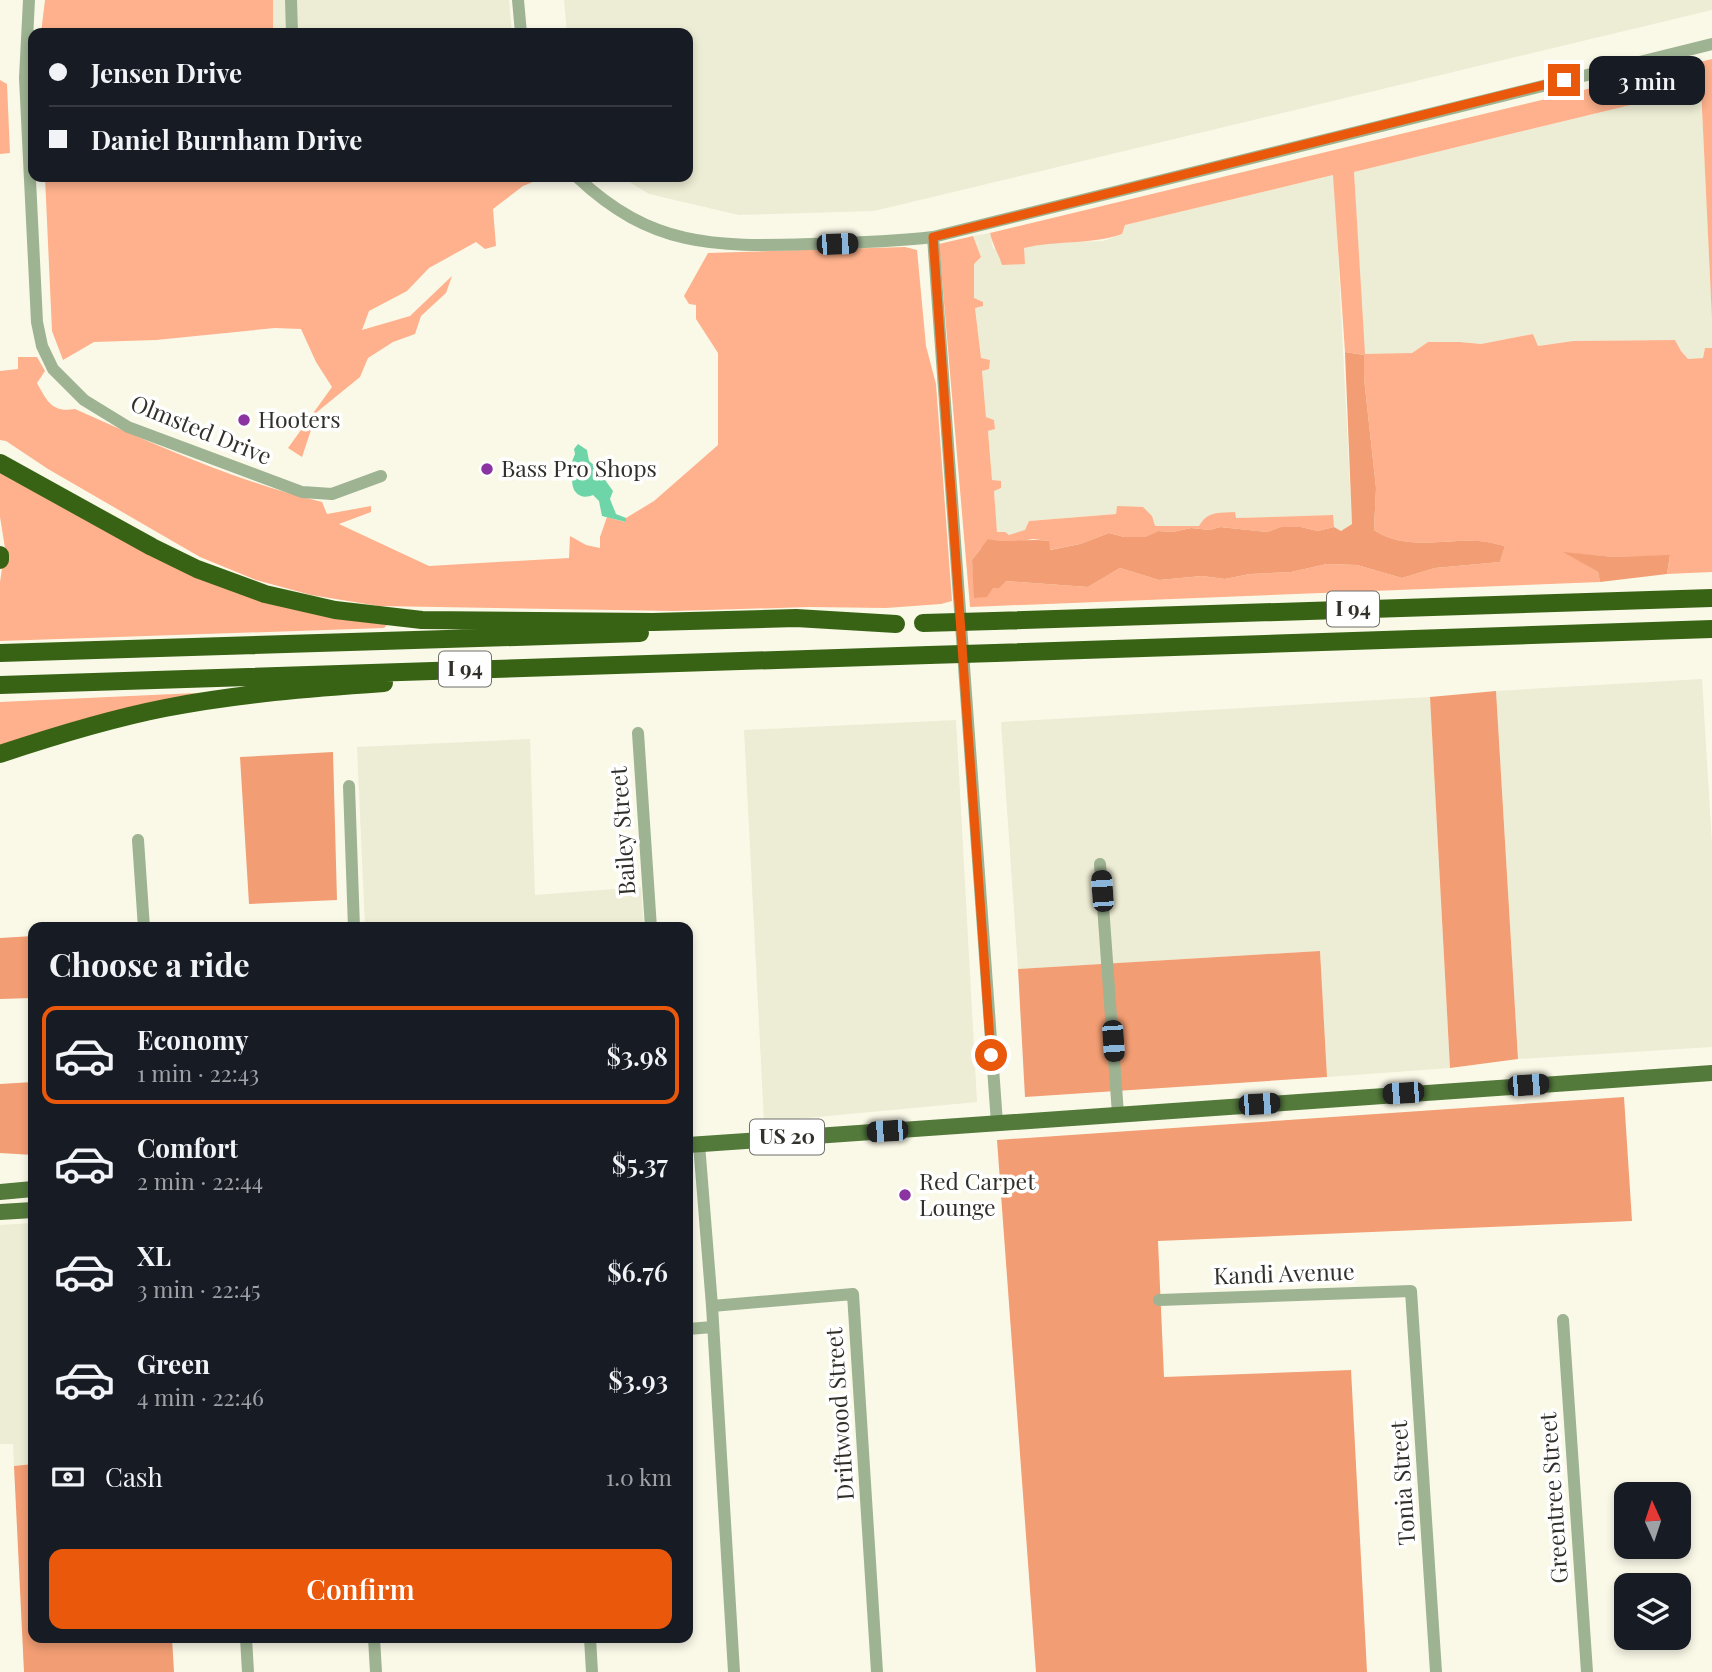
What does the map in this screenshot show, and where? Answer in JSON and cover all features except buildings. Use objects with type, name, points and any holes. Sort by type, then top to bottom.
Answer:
[{"type":"highway","points":[[0,463],[197,569],[278,598],[335,610],[422,620],[653,622],[796,618],[896,624]]},
{"type":"highway","name":"I 94","points":[[0,653],[1712,598]]},
{"type":"highway","name":"I 94","points":[[0,685],[1712,629]]},
{"type":"highway","points":[[0,754],[165,708],[297,690],[558,666]]},
{"type":"main road","name":"US 20","points":[[693,1144],[1712,1073]]},
{"type":"main road","points":[[0,1192],[28,1189]]},
{"type":"main road","points":[[0,1212],[28,1210]]},
{"type":"street","name":"Olmsted Drive","points":[[28,139],[25,78],[29,0]]},
{"type":"street","points":[[290,0],[292,28]]},
{"type":"street","points":[[518,0],[521,28]]},
{"type":"street","points":[[583,182],[613,208],[674,236],[702,243],[740,246],[896,242],[933,237],[1712,44]]},
{"type":"street","name":"Olmsted Drive","points":[[30,182],[37,322],[42,346],[53,369],[84,400],[128,426],[302,492],[332,494],[382,476]]},
{"type":"street","points":[[933,237],[997,1123]]},
{"type":"street","name":"Bailey Street","points":[[638,733],[651,922]]},
{"type":"street","points":[[349,786],[354,922]]},
{"type":"street","points":[[138,840],[144,922]]},
{"type":"street","points":[[1100,864],[1118,1114]]},
{"type":"street","points":[[693,1144],[712,1306],[734,1672]]},
{"type":"street","name":"Kandi Avenue","points":[[1158,1300],[1411,1291]]},
{"type":"street","name":"Tonia Street","points":[[1411,1291],[1436,1672]]},
{"type":"street","name":"Driftwood Street","points":[[712,1306],[853,1294],[877,1672]]},
{"type":"street","name":"Greentree Street","points":[[1563,1320],[1587,1672]]},
{"type":"street","points":[[693,1329],[713,1327]]},
{"type":"street","points":[[246,1643],[248,1672]]},
{"type":"street","points":[[374,1643],[376,1672]]},
{"type":"street","points":[[590,1643],[592,1672]]},
{"type":"shaded area","points":[[45,0],[273,0],[273,28],[42,28]]},
{"type":"shaded area","points":[[273,0],[509,0],[512,28],[273,28]]},
{"type":"shaded area","points":[[564,0],[1712,0],[1712,10],[874,211],[739,215],[649,194],[629,182],[693,182],[693,28],[567,28]]},
{"type":"shaded area","points":[[1712,59],[1712,319],[1701,88],[1354,172],[1365,354],[1412,353],[1428,342],[1481,344],[1533,334],[1538,346],[1573,341],[1675,340],[1688,359],[1703,358],[1705,348],[1712,348],[1712,572],[1667,574],[1670,556],[1614,557],[1566,553],[1598,572],[1600,582],[970,607],[939,244],[973,236],[981,257],[974,264],[974,298],[983,302],[983,306],[975,308],[981,358],[990,360],[989,369],[982,371],[986,417],[994,420],[995,429],[988,431],[992,480],[1001,481],[1001,488],[994,491],[997,532],[1009,535],[1025,530],[1029,521],[1116,514],[1117,506],[1143,507],[1152,516],[1155,526],[1199,526],[1210,515],[1224,512],[1235,512],[1236,518],[1333,515],[1334,527],[1318,531],[1301,527],[1281,527],[1267,532],[1220,527],[1210,530],[1191,528],[1173,532],[1158,531],[1147,537],[1124,537],[1109,533],[1080,544],[1049,550],[1049,541],[1033,539],[981,548],[972,560],[973,573],[993,588],[1005,581],[1088,587],[1120,568],[1159,580],[1202,576],[1225,579],[1250,574],[1291,572],[1327,564],[1357,565],[1402,578],[1435,568],[1500,562],[1505,546],[1480,541],[1411,542],[1398,540],[1374,530],[1376,488],[1364,355],[1345,352],[1333,175],[1125,225],[1122,234],[1110,237],[1024,248],[1025,264],[1002,265],[990,233]]},
{"type":"shaded area","points":[[0,80],[7,84],[10,153],[0,154]]},
{"type":"shaded area","points":[[1701,88],[1712,319],[1712,348],[1705,348],[1703,358],[1688,359],[1675,340],[1573,341],[1538,346],[1533,334],[1481,344],[1428,342],[1412,353],[1364,355],[1354,172]]},
{"type":"shaded area","points":[[1334,175],[1352,524],[1341,531],[1334,527],[1332,515],[1236,518],[1235,513],[1202,521],[1199,526],[1154,526],[1117,507],[1116,514],[1029,521],[1025,530],[1018,534],[997,532],[994,491],[1001,481],[992,481],[988,431],[995,429],[994,420],[986,417],[982,370],[990,360],[981,359],[974,299],[974,264],[981,257],[973,236],[990,233],[993,248],[1025,263],[1023,248],[1046,243],[1103,241],[1122,234],[1124,225]]},
{"type":"shaded area","points":[[45,182],[533,182],[523,186],[493,209],[496,246],[485,249],[476,242],[429,268],[407,291],[369,311],[362,330],[410,316],[452,276],[446,293],[421,316],[415,334],[393,342],[368,358],[360,377],[317,412],[302,457],[288,448],[332,387],[316,362],[301,329],[275,328],[156,340],[94,342],[63,360],[52,331]]},
{"type":"shaded area","points":[[905,247],[917,250],[926,346],[936,384],[952,601],[941,604],[886,608],[674,611],[379,606],[311,595],[256,580],[200,557],[48,469],[6,441],[0,440],[0,371],[18,369],[18,357],[37,357],[45,371],[37,383],[47,400],[56,407],[75,409],[227,473],[322,502],[327,514],[371,506],[371,512],[339,524],[429,566],[569,558],[570,536],[586,545],[600,548],[600,537],[607,517],[625,522],[626,518],[654,501],[718,445],[718,353],[696,319],[696,305],[689,304],[684,296],[708,253]]},
{"type":"shaded area","points":[[1345,352],[1364,355],[1376,488],[1374,530],[1398,540],[1411,542],[1481,541],[1505,546],[1500,562],[1435,568],[1402,578],[1357,565],[1327,564],[1291,572],[1250,574],[1225,579],[1202,576],[1159,580],[1120,568],[1088,587],[1006,581],[999,588],[993,588],[987,597],[974,598],[972,560],[988,539],[1049,541],[1050,550],[1080,544],[1109,533],[1124,537],[1146,537],[1158,531],[1173,532],[1191,528],[1210,530],[1220,527],[1267,532],[1281,527],[1301,527],[1318,531],[1334,527],[1341,531],[1352,524]]},
{"type":"shaded area","points":[[578,444],[587,450],[589,461],[613,491],[610,499],[616,514],[626,518],[626,522],[602,516],[599,501],[593,495],[582,496],[575,491],[572,482],[575,471],[571,464],[574,449]]},
{"type":"shaded area","points":[[0,473],[142,549],[387,625],[384,628],[0,641],[0,582],[5,548],[0,517]]},
{"type":"shaded area","points":[[1563,552],[1614,557],[1670,555],[1667,574],[1600,582],[1598,572]]},
{"type":"shaded area","points":[[1702,679],[1712,844],[1712,1047],[1518,1059],[1496,691]]},
{"type":"shaded area","points":[[239,691],[0,749],[0,702]]},
{"type":"shaded area","points":[[1496,691],[1518,1059],[1450,1068],[1430,697]]},
{"type":"shaded area","points":[[1430,697],[1450,1068],[1327,1077],[1320,951],[1018,969],[1001,722]]},
{"type":"shaded area","points":[[956,720],[977,1102],[764,1122],[744,730]]},
{"type":"shaded area","points":[[530,739],[535,895],[641,887],[644,922],[365,922],[357,747]]},
{"type":"shaded area","points":[[333,752],[337,900],[249,904],[240,757]]},
{"type":"shaded area","points":[[28,936],[28,998],[0,999],[0,938]]},
{"type":"shaded area","points":[[1320,951],[1327,1077],[1025,1097],[1018,969]]},
{"type":"shaded area","points":[[28,1082],[28,1155],[0,1153],[0,1084]]},
{"type":"shaded area","points":[[1624,1097],[1632,1221],[1158,1241],[1164,1377],[1351,1370],[1367,1672],[1036,1672],[997,1140]]},
{"type":"shaded area","points":[[28,1223],[28,1465],[14,1466],[13,1444],[0,1444],[0,1225]]},
{"type":"shaded area","points":[[28,1465],[28,1643],[172,1643],[174,1672],[24,1672],[14,1466]]},
{"type":"place","name":"Hooters","points":[[244,420]]},
{"type":"place","name":"Bass Pro Shops","points":[[487,469]]},
{"type":"place","name":"Red Carpet Lounge","points":[[905,1195]]},
{"type":"route","points":[[991,1055],[933,237],[1320,143],[1564,80]]}]
